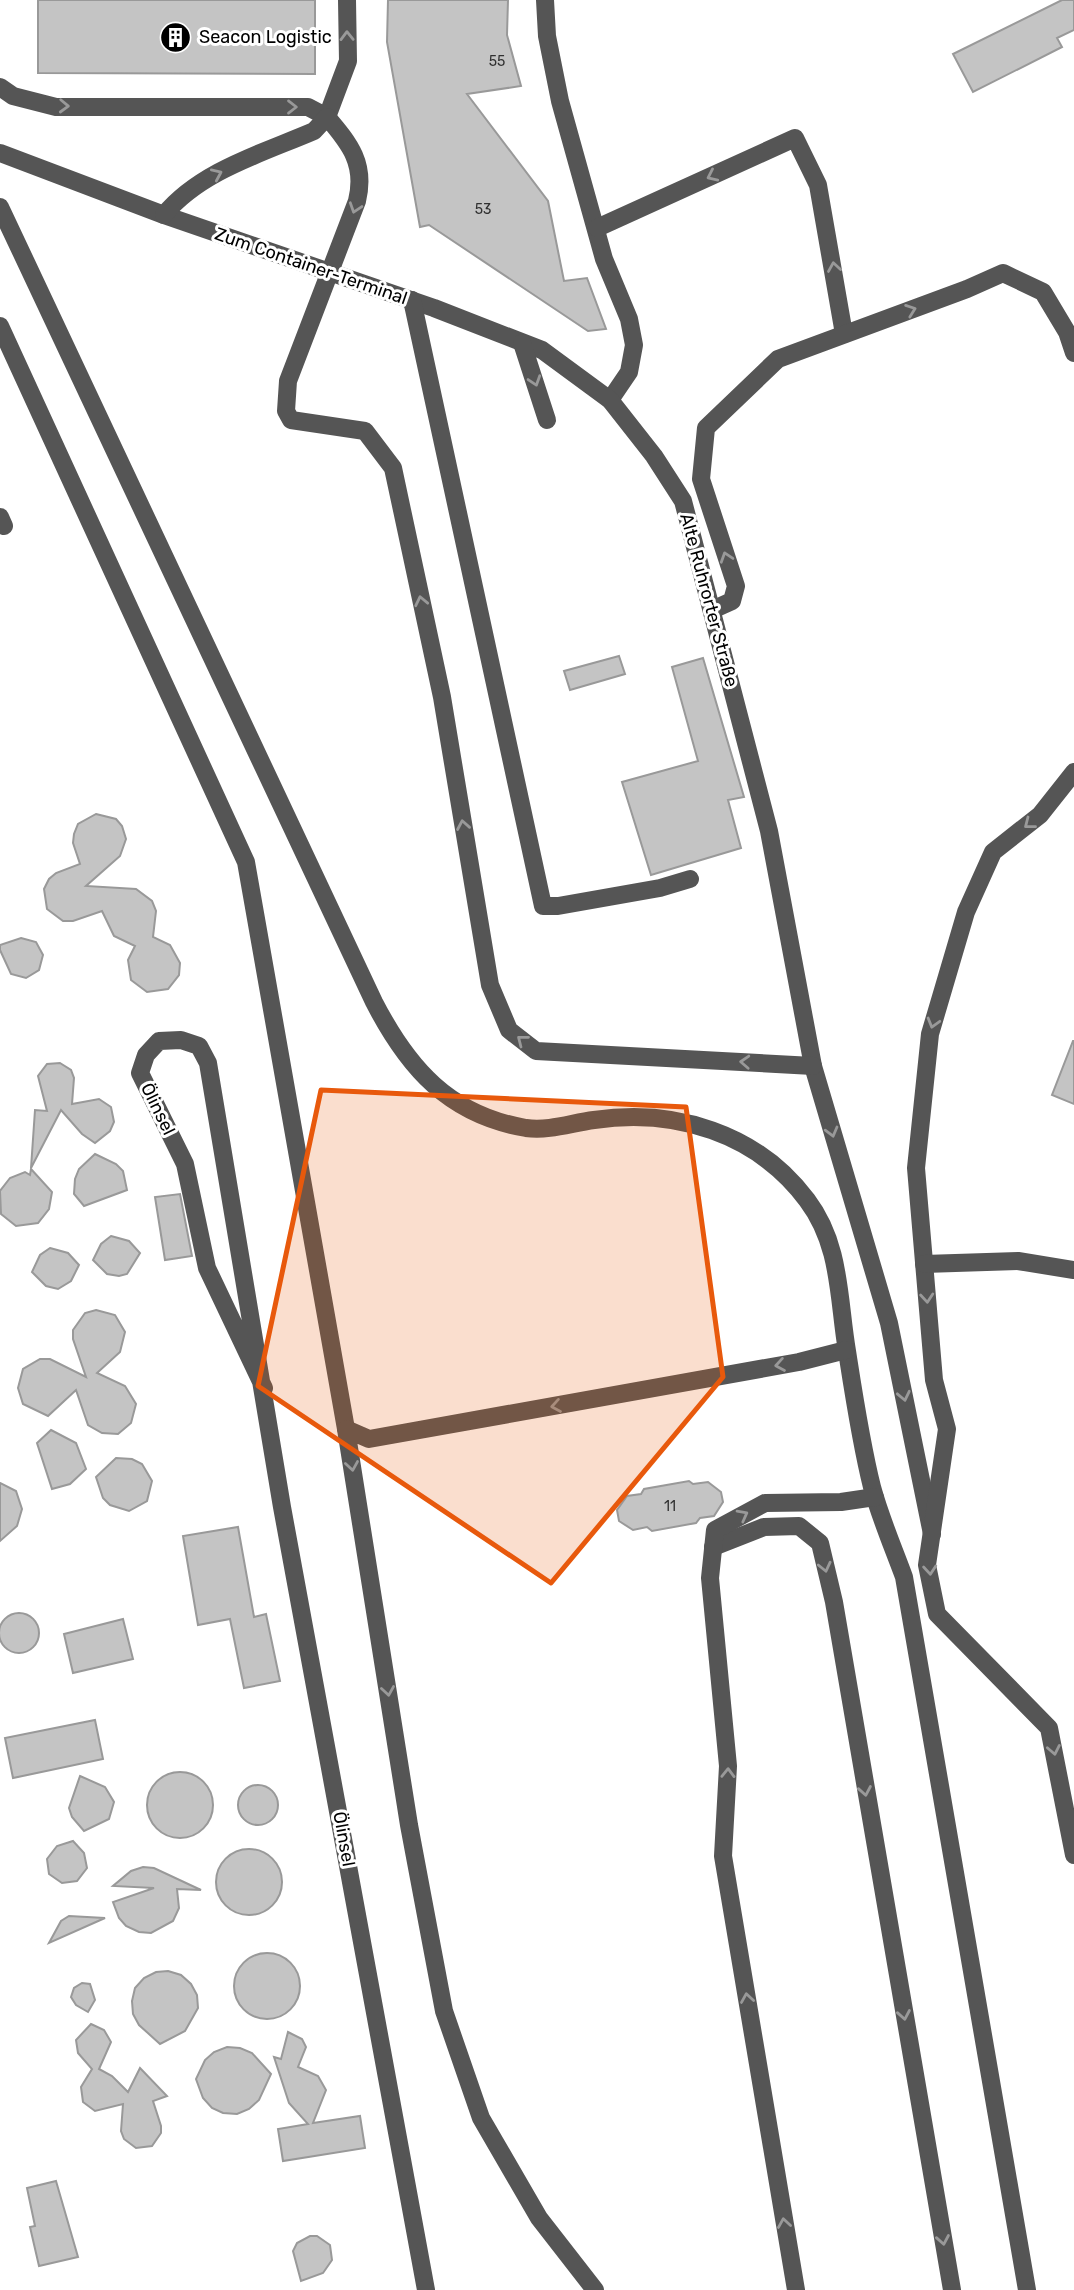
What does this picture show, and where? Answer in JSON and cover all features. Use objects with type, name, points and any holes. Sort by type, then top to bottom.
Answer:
[{"type":"street","points":[[164,215],[179,197],[202,181],[314,131],[327,117],[348,61],[347,0]]},
{"type":"street","points":[[545,0],[547,36],[561,101],[604,259],[629,319],[634,345],[629,372],[610,400]]},
{"type":"street","points":[[0,87],[13,96],[55,107],[308,107],[327,117],[344,137],[362,180],[348,229],[328,272],[288,381],[286,411],[291,420],[365,431],[393,468],[442,697],[490,985],[509,1030],[536,1051],[813,1066]]},
{"type":"street","points":[[597,228],[795,138],[818,185],[844,334]]},
{"type":"street","name":"Zum Container-Terminal","points":[[0,153],[164,215],[412,300],[523,343],[567,366],[610,400]]},
{"type":"street","points":[[0,207],[374,1002],[407,1059],[459,1105],[492,1119],[528,1128],[651,1116],[702,1126],[753,1149],[794,1184],[808,1201],[831,1243],[838,1269],[846,1350],[875,1497],[904,1577],[1027,2290]]},
{"type":"street","points":[[712,610],[732,601],[736,586],[701,479],[706,428],[778,359],[1003,273],[1043,292],[1067,332],[1074,353]]},
{"type":"street","points":[[412,300],[543,906],[558,906],[660,888],[690,879]]},
{"type":"street","points":[[0,326],[246,862],[346,1429],[409,1825],[444,2011],[481,2118],[539,2218],[595,2290]]},
{"type":"street","points":[[523,343],[547,420]]},
{"type":"street","name":"Alte Ruhrorter Straße","points":[[610,400],[654,456],[683,501],[769,831],[813,1066],[889,1323],[932,1534]]},
{"type":"street","points":[[1074,772],[1040,815],[993,852],[966,912],[930,1034],[916,1168],[934,1380],[947,1429],[927,1565],[937,1614],[1049,1728],[1074,1855]]},
{"type":"street","name":"Ölinsel","points":[[264,1388],[208,1268],[185,1164],[140,1073],[146,1055],[159,1041],[181,1040],[200,1046],[208,1063],[264,1388],[282,1507],[426,2290]]},
{"type":"street","points":[[924,1264],[1018,1261],[1074,1270]]},
{"type":"street","points":[[346,1429],[369,1440],[799,1362],[846,1350]]},
{"type":"street","points":[[796,2290],[723,1856],[729,1766],[710,1578],[713,1547],[715,1530],[765,1503],[841,1502],[875,1497]]},
{"type":"street","points":[[713,1547],[764,1527],[799,1526],[820,1543],[834,1602],[952,2290]]},
{"type":"highlighted area","points":[[321,1090],[686,1107],[723,1377],[551,1583],[258,1386]]},
{"type":"building","name":"Seacon Logistic","points":[[38,0],[315,0],[315,74],[38,73]]},
{"type":"building","points":[[388,0],[508,0],[507,35],[521,86],[467,94],[548,201],[564,281],[587,278],[606,329],[588,331],[429,225],[420,227],[387,42]]},
{"type":"building","points":[[1062,0],[1074,0],[1074,30],[1057,38],[1062,47],[973,92],[953,54]]},
{"type":"building","points":[[619,656],[625,674],[570,690],[564,671]]},
{"type":"building","points":[[703,658],[744,797],[728,800],[741,848],[651,875],[622,782],[698,761],[672,667]]},
{"type":"building","points":[[96,814],[116,819],[122,826],[126,839],[120,856],[86,886],[136,889],[152,901],[156,911],[153,937],[170,945],[180,963],[179,975],[168,989],[147,992],[131,980],[128,960],[135,946],[114,936],[102,911],[73,921],[63,921],[47,909],[44,889],[49,879],[56,873],[80,864],[73,843],[74,834],[78,824]]},
{"type":"building","points":[[21,938],[36,942],[43,955],[39,970],[26,978],[11,974],[0,950],[0,945]]},
{"type":"building","points":[[1074,1041],[1074,1104],[1052,1095]]},
{"type":"building","points":[[60,1063],[71,1070],[74,1078],[72,1104],[99,1099],[111,1107],[114,1122],[110,1131],[95,1143],[82,1134],[61,1110],[31,1168],[35,1110],[47,1111],[38,1076],[47,1064]]},
{"type":"building","points":[[95,1154],[116,1164],[123,1171],[127,1190],[84,1206],[74,1194],[75,1179],[79,1169]]},
{"type":"building","points":[[31,1169],[52,1192],[49,1209],[38,1223],[16,1226],[1,1214],[0,1191],[10,1178],[25,1172],[30,1175]]},
{"type":"building","points":[[180,1194],[192,1256],[165,1260],[155,1197]]},
{"type":"building","points":[[111,1236],[129,1241],[140,1253],[127,1274],[107,1274],[93,1260],[101,1244]]},
{"type":"building","points":[[50,1248],[68,1253],[79,1265],[71,1281],[58,1289],[46,1286],[32,1272],[40,1255]]},
{"type":"building","points":[[96,1310],[115,1315],[125,1332],[120,1352],[97,1373],[125,1386],[136,1404],[131,1423],[118,1434],[102,1433],[88,1425],[76,1390],[48,1416],[23,1404],[18,1388],[23,1369],[40,1359],[50,1359],[86,1377],[73,1339],[73,1330],[85,1313]]},
{"type":"building","points":[[51,1430],[76,1443],[86,1469],[70,1484],[52,1489],[37,1443]]},
{"type":"building","points":[[116,1458],[132,1459],[142,1464],[152,1481],[147,1501],[129,1511],[110,1505],[103,1498],[96,1477]]},
{"type":"building","points":[[689,1481],[693,1484],[708,1482],[721,1492],[723,1502],[714,1516],[700,1518],[696,1523],[652,1531],[647,1527],[633,1530],[619,1521],[617,1510],[627,1496],[641,1494],[644,1489]]},
{"type":"building","points":[[0,1483],[16,1491],[22,1509],[17,1526],[0,1541]]},
{"type":"building","points":[[238,1527],[254,1617],[266,1614],[280,1681],[244,1688],[230,1619],[198,1625],[183,1536]]},
{"type":"building","points":[[19,1613],[33,1619],[39,1633],[33,1647],[19,1653],[5,1647],[-1,1633],[5,1619]]},
{"type":"building","points":[[123,1619],[133,1659],[73,1673],[64,1634]]},
{"type":"building","points":[[95,1720],[103,1759],[13,1778],[5,1738]]},
{"type":"building","points":[[180,1772],[203,1782],[213,1805],[203,1828],[180,1838],[157,1828],[147,1805],[157,1782]]},
{"type":"building","points":[[80,1776],[105,1787],[114,1802],[109,1819],[84,1831],[72,1817],[69,1808]]},
{"type":"building","points":[[258,1785],[272,1791],[278,1805],[272,1819],[258,1825],[244,1819],[238,1805],[244,1791]]},
{"type":"building","points":[[73,1841],[84,1853],[87,1868],[77,1881],[62,1883],[49,1874],[47,1859],[57,1846]]},
{"type":"building","points":[[249,1849],[272,1859],[282,1882],[272,1905],[249,1915],[226,1905],[216,1882],[226,1859]]},
{"type":"building","points":[[143,1867],[154,1868],[201,1890],[177,1889],[179,1908],[173,1921],[151,1933],[139,1932],[126,1926],[119,1918],[113,1902],[154,1888],[113,1886],[131,1871]]},
{"type":"building","points":[[69,1916],[105,1918],[49,1943],[61,1921]]},
{"type":"building","points":[[260,1953],[274,1953],[286,1958],[295,1967],[300,1986],[298,1999],[291,2010],[274,2019],[260,2019],[248,2014],[239,2005],[234,1993],[234,1979],[239,1967],[248,1958]]},
{"type":"building","points":[[168,1971],[181,1975],[191,1984],[197,1995],[198,2008],[185,2031],[160,2044],[139,2025],[133,2014],[132,2001],[135,1988],[144,1978],[156,1972]]},
{"type":"building","points":[[82,1983],[90,1984],[95,2000],[88,2012],[76,2005],[71,1997],[74,1988]]},
{"type":"building","points":[[91,2024],[104,2030],[111,2042],[99,2069],[112,2076],[128,2092],[140,2068],[167,2096],[153,2101],[161,2133],[152,2146],[136,2148],[124,2139],[121,2131],[123,2104],[95,2111],[83,2102],[81,2087],[92,2069],[78,2053],[76,2040]]},
{"type":"building","points":[[288,2032],[302,2039],[306,2047],[298,2067],[318,2076],[326,2090],[313,2123],[360,2116],[365,2148],[283,2161],[278,2129],[308,2124],[289,2103],[274,2057],[281,2059]]},
{"type":"building","points":[[227,2047],[252,2053],[271,2074],[259,2100],[249,2109],[237,2114],[223,2113],[212,2108],[203,2098],[196,2079],[205,2060],[214,2052]]},
{"type":"building","points":[[56,2181],[78,2257],[39,2266],[30,2227],[35,2226],[27,2188]]},
{"type":"building","points":[[310,2236],[317,2236],[330,2245],[332,2260],[323,2273],[301,2281],[293,2251],[297,2243]]},
{"type":"place","name":"Seacon Logistic","points":[[176,37]]}]
